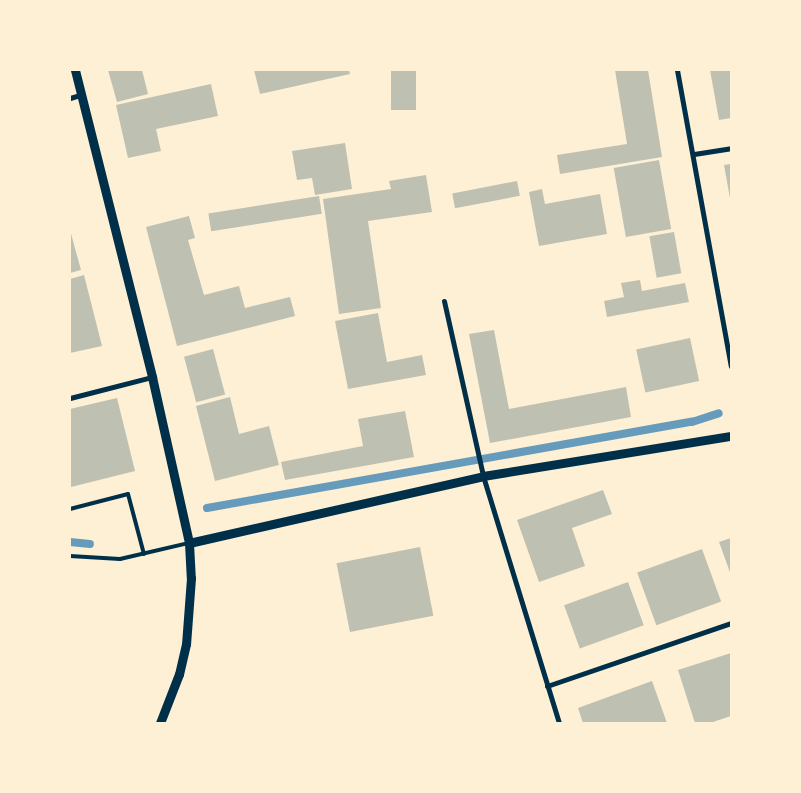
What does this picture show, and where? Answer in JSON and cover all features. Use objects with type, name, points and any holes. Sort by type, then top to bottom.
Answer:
[{"type":"street","points":[[75,70],[152,377],[189,543],[191,578],[186,644],[179,674],[160,723]]},
{"type":"street","points":[[677,70],[694,154],[731,366]]},
{"type":"street","points":[[70,98],[80,95]]},
{"type":"street","points":[[694,154],[731,148]]},
{"type":"street","points":[[444,301],[483,476],[559,723]]},
{"type":"street","points":[[70,398],[152,377]]},
{"type":"street","points":[[189,543],[483,476],[731,436]]},
{"type":"street","points":[[547,686],[731,623]]},
{"type":"lane","points":[[70,509],[128,494],[144,554]]},
{"type":"lane","points":[[70,556],[120,559],[189,543]]},
{"type":"building","points":[[108,70],[142,70],[148,94],[117,102]]},
{"type":"building","points":[[254,70],[349,70],[350,74],[260,94]]},
{"type":"building","points":[[391,70],[416,70],[416,110],[391,110]]},
{"type":"building","points":[[615,70],[648,70],[662,157],[560,174],[557,155],[627,144]]},
{"type":"building","points":[[710,70],[731,70],[731,118],[719,120]]},
{"type":"building","points":[[211,84],[218,116],[156,129],[161,151],[128,158],[116,105]]},
{"type":"building","points":[[345,143],[352,189],[315,195],[312,178],[297,180],[292,151]]},
{"type":"building","points":[[659,160],[671,229],[626,237],[614,168]]},
{"type":"building","points":[[731,164],[731,198],[730,198],[724,165]]},
{"type":"building","points":[[426,175],[432,212],[368,221],[381,308],[339,314],[323,199],[391,189],[389,181]]},
{"type":"building","points":[[517,181],[520,196],[455,208],[452,194]]},
{"type":"building","points":[[542,189],[545,204],[600,194],[607,234],[539,246],[529,192]]},
{"type":"building","points":[[319,196],[322,214],[211,231],[208,214]]},
{"type":"building","points":[[189,216],[195,238],[188,240],[204,295],[239,286],[245,308],[290,297],[295,316],[177,346],[146,227]]},
{"type":"building","points":[[70,230],[81,270],[70,273]]},
{"type":"building","points":[[674,232],[681,273],[657,278],[649,236]]},
{"type":"building","points":[[84,275],[102,346],[70,353],[70,279]]},
{"type":"building","points":[[640,280],[642,291],[685,283],[689,302],[607,317],[604,301],[624,297],[621,283]]},
{"type":"building","points":[[378,313],[387,362],[422,355],[426,375],[348,389],[335,321]]},
{"type":"building","points":[[494,330],[509,409],[626,387],[631,417],[490,443],[469,334]]},
{"type":"building","points":[[690,338],[699,381],[645,392],[636,349]]},
{"type":"building","points":[[213,349],[225,394],[196,402],[184,357]]},
{"type":"building","points":[[230,397],[239,434],[269,426],[279,465],[215,481],[196,406]]},
{"type":"building","points":[[117,398],[135,471],[71,487],[70,409]]},
{"type":"building","points":[[405,411],[414,457],[285,480],[281,462],[363,446],[358,419]]},
{"type":"building","points":[[603,490],[612,514],[572,528],[585,566],[539,582],[517,520]]},
{"type":"building","points":[[731,538],[731,575],[719,542]]},
{"type":"building","points":[[420,547],[433,616],[350,632],[337,563]]},
{"type":"building","points":[[702,549],[721,602],[656,625],[637,573]]},
{"type":"building","points":[[628,582],[644,625],[580,648],[564,605]]},
{"type":"building","points":[[731,653],[731,716],[710,723],[695,723],[678,670]]},
{"type":"building","points":[[652,681],[667,723],[583,723],[578,708]]},
{"type":"waterway","points":[[207,508],[692,422],[719,413]]},
{"type":"waterway","points":[[70,542],[90,544]]}]
